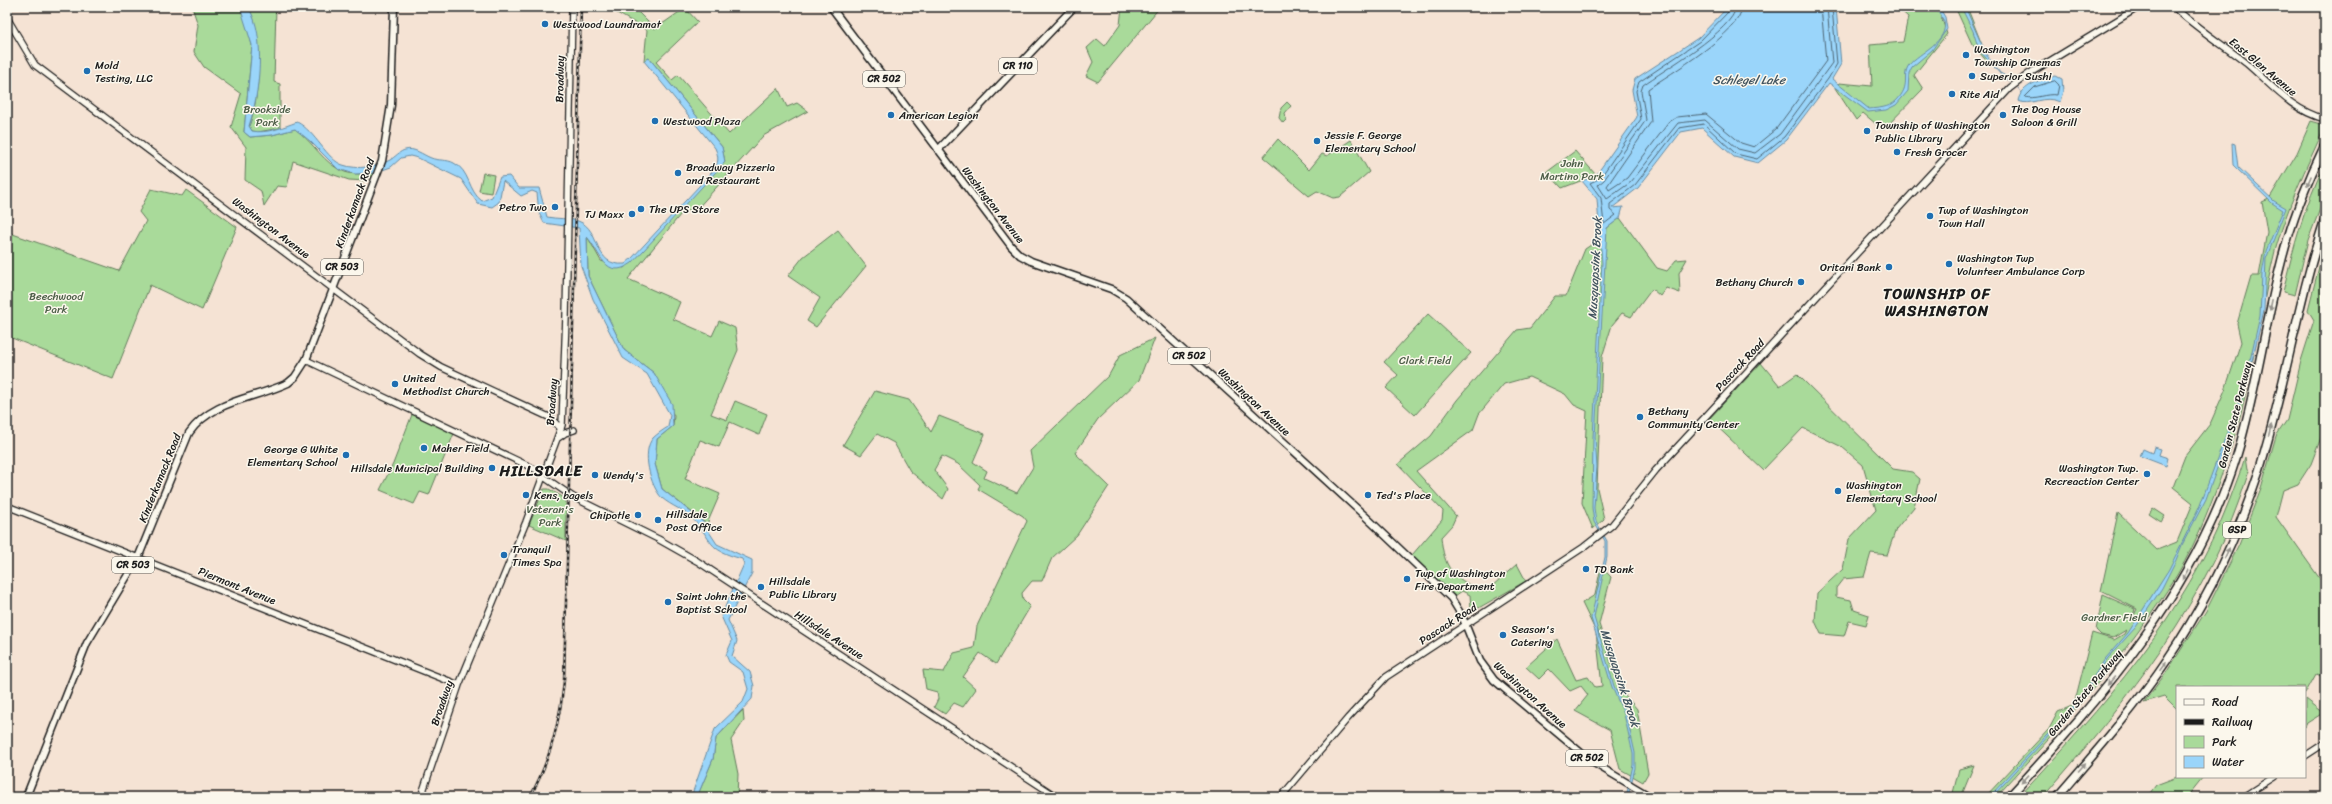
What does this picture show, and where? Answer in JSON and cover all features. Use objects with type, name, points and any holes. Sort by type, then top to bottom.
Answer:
[{"type":"highway","name":"Garden State Parkway","points":[[2009,797],[2074,724],[2141,643],[2171,600],[2202,542],[2223,495],[2242,439],[2287,241],[2304,192],[2325,145]]},
{"type":"highway","name":"GSP","points":[[2057,797],[2130,709],[2166,661],[2200,605],[2227,553],[2245,510],[2266,448],[2306,282],[2325,219]]},
{"type":"main road","name":"Kinderkamack Road","points":[[26,797],[87,642],[138,558],[186,439],[193,428],[204,416],[219,407],[288,383],[299,372],[306,360],[382,161],[391,105],[394,7]]},
{"type":"main road","name":"Washington Avenue","points":[[830,7],[1004,240],[1020,255],[1110,289],[1126,298],[1365,516],[1448,595],[1459,610],[1480,661],[1494,680],[1592,762],[1651,797]]},
{"type":"main road","name":"CR 110","points":[[938,150],[1074,7]]},
{"type":"street","name":"Broadway","points":[[421,797],[459,685],[544,477],[561,429],[563,414],[572,7]]},
{"type":"street","name":"Pascack Road","points":[[1281,797],[1376,686],[1400,667],[1604,532],[1658,468],[2004,94],[2030,73],[2139,7]]},
{"type":"street","name":"East Glen Avenue","points":[[2174,7],[2191,23],[2248,65],[2290,103],[2306,113],[2325,119]]},
{"type":"street","name":"Washington Avenue","points":[[7,18],[35,65],[334,287],[431,362],[552,418],[561,429]]},
{"type":"street","name":"Hillsdale Avenue","points":[[306,360],[537,470],[544,477],[578,499],[678,549],[745,591],[1057,797]]},
{"type":"street","points":[[552,418],[557,418],[563,414]]},
{"type":"street","points":[[557,439],[565,433],[574,430]]},
{"type":"street","name":"Piermont Avenue","points":[[7,506],[459,685]]},
{"type":"street","points":[[2306,755],[2325,743]]},
{"type":"street","points":[[2243,797],[2272,778]]},
{"type":"green space","points":[[192,7],[240,7],[243,10],[252,45],[244,132],[250,137],[272,135],[295,129],[338,169],[352,174],[374,173],[366,181],[349,180],[293,161],[287,187],[277,186],[264,206],[261,191],[245,180],[246,147],[231,127],[241,94],[204,67],[194,52],[198,25]]},
{"type":"green space","name":"Brookside Park","points":[[248,7],[276,7],[274,82],[280,84],[280,128],[258,132],[252,131],[249,126],[256,100],[259,66],[256,32],[253,18]]},
{"type":"green space","points":[[615,7],[633,7],[655,29],[685,8],[698,22],[656,62],[672,80],[678,75],[729,134],[778,88],[787,107],[797,103],[808,111],[763,136],[695,211],[685,209],[628,279],[680,302],[673,319],[712,336],[719,321],[735,328],[738,350],[711,414],[727,420],[735,401],[767,414],[759,435],[730,422],[719,447],[700,440],[685,479],[720,494],[707,524],[662,489],[655,464],[657,439],[673,426],[674,416],[654,373],[624,350],[588,276],[587,236],[601,261],[624,268],[725,162],[722,147],[649,58],[644,61],[647,30],[617,13]]},
{"type":"green space","points":[[1122,7],[1160,7],[1098,82],[1086,76],[1093,62],[1087,48],[1097,39],[1105,46],[1120,25]]},
{"type":"green space","points":[[1897,7],[1938,7],[1947,34],[1914,75],[1923,89],[1883,130],[1863,113],[1856,120],[1835,88],[1839,83],[1872,86],[1870,45],[1903,42],[1908,17]]},
{"type":"green space","points":[[1955,7],[1967,7],[1990,65],[1972,44]]},
{"type":"green space","points":[[1287,102],[1291,106],[1285,113],[1286,120],[1283,123],[1279,118],[1281,108]]},
{"type":"green space","name":"Gardner Field","points":[[2311,121],[2325,125],[2325,127],[2297,188],[2285,219],[2275,251],[2248,382],[2235,434],[2211,504],[2192,548],[2185,562],[2157,605],[2092,690],[1996,797],[1985,797],[2049,729],[2058,712],[2074,705],[2092,633],[2114,640],[2124,634],[2126,630],[2113,638],[2101,635],[2096,630],[2103,595],[2135,609],[2132,619],[2137,609],[2101,591],[2118,513],[2157,550],[2177,542],[2193,503],[2173,487],[2185,456],[2210,424],[2225,390],[2241,342],[2237,324],[2251,276],[2259,276],[2267,232],[2262,202],[2269,199],[2297,153]]},
{"type":"green space","points":[[1278,139],[1309,170],[1322,154],[1327,156],[1351,140],[1369,172],[1340,197],[1333,198],[1317,191],[1309,196],[1263,157]]},
{"type":"green space","name":"John Martino Park","points":[[1575,151],[1596,175],[1562,188],[1547,172]]},
{"type":"green space","points":[[2325,164],[2325,196],[2308,240],[2295,295],[2283,292],[2300,226],[2311,195]]},
{"type":"green space","points":[[483,173],[494,175],[491,193],[479,191]]},
{"type":"green space","name":"Beechwood Park","points":[[151,189],[182,196],[186,190],[237,227],[202,310],[150,285],[113,379],[7,336],[7,232],[119,271],[146,221],[139,212]]},
{"type":"green space","points":[[1620,218],[1657,268],[1667,271],[1676,260],[1687,259],[1679,273],[1680,293],[1666,288],[1660,296],[1652,289],[1631,317],[1622,313],[1612,325],[1602,357],[1597,488],[1604,519],[1593,529],[1582,503],[1587,411],[1574,405],[1565,394],[1529,377],[1504,384],[1479,414],[1473,430],[1416,471],[1456,516],[1452,525],[1441,537],[1444,557],[1447,564],[1456,576],[1480,590],[1492,586],[1517,564],[1526,581],[1475,610],[1471,608],[1470,595],[1462,591],[1455,596],[1450,595],[1412,555],[1442,520],[1443,511],[1398,464],[1431,436],[1457,400],[1517,330],[1530,328],[1555,296],[1566,296],[1585,249],[1600,239],[1607,228]]},
{"type":"green space","points":[[838,230],[866,266],[816,327],[807,321],[820,298],[788,276],[803,257]]},
{"type":"green space","points":[[2325,243],[2325,427],[2311,464],[2298,484],[2283,490],[2276,517],[2325,586],[2325,677],[2316,674],[2306,692],[2306,686],[2176,686],[2176,708],[2164,696],[2144,702],[2166,673],[2206,611],[2239,545],[2261,488],[2276,436],[2287,420],[2301,361],[2314,320],[2308,310]]},
{"type":"green space","name":"Clark Field","points":[[1428,314],[1471,353],[1415,415],[1386,388],[1398,375],[1384,362]]},
{"type":"green space","points":[[1155,338],[1139,380],[1098,419],[1075,453],[1109,486],[1077,535],[1052,558],[1042,581],[1032,581],[1022,593],[1023,600],[1030,607],[996,664],[980,653],[963,677],[976,689],[963,707],[954,703],[945,714],[934,707],[938,699],[937,692],[926,689],[923,670],[944,672],[954,653],[974,648],[977,626],[1027,521],[1023,516],[978,489],[980,485],[958,464],[942,456],[934,470],[948,489],[943,499],[910,471],[894,443],[877,434],[861,455],[843,445],[875,391],[909,400],[931,432],[939,416],[985,434],[973,462],[987,471],[984,478],[1017,493],[1033,467],[1030,451],[1109,375],[1120,355]]},
{"type":"green space","points":[[1761,363],[1780,386],[1797,374],[1893,469],[1912,472],[1920,479],[1914,507],[1896,529],[1887,555],[1871,553],[1864,577],[1843,579],[1836,588],[1836,597],[1851,600],[1854,610],[1869,615],[1866,625],[1849,621],[1844,636],[1821,634],[1815,621],[1817,593],[1843,569],[1849,539],[1876,510],[1863,465],[1842,447],[1803,428],[1763,470],[1709,419]]},
{"type":"green space","name":"Maher Field","points":[[413,412],[455,431],[429,495],[420,492],[414,504],[380,490],[393,464]]},
{"type":"green space","points":[[2245,457],[2247,470],[2249,471],[2232,518],[2212,563],[2189,605],[2164,645],[2107,721],[2043,797],[2019,797],[2081,729],[2139,658],[2165,621],[2190,582],[2211,542],[2230,499]]},
{"type":"green space","name":"Veteran's Park","points":[[544,489],[549,489],[566,499],[566,541],[529,525]]},
{"type":"green space","points":[[2153,508],[2165,516],[2161,522],[2149,514]]},
{"type":"green space","points":[[1601,567],[1611,577],[1599,624],[1619,688],[1637,709],[1648,773],[1643,782],[1620,769],[1610,730],[1575,711],[1588,695],[1581,686],[1570,691],[1549,669],[1539,679],[1526,667],[1557,639],[1576,680],[1588,677],[1595,687],[1602,686],[1596,632],[1582,603],[1595,595]]},
{"type":"green space","points":[[2306,700],[2323,713],[2306,725]]},
{"type":"green space","points":[[743,710],[744,721],[731,740],[738,774],[737,797],[697,797],[713,759],[716,738]]},
{"type":"green space","points":[[1974,765],[1961,797],[1952,797],[1959,769]]},
{"type":"green space","points":[[2176,777],[2202,778],[2187,797],[2147,797],[2156,785]]},
{"type":"water","points":[[240,7],[248,7],[254,19],[258,33],[258,83],[256,99],[249,126],[252,131],[269,131],[297,122],[310,132],[326,152],[337,162],[349,167],[367,167],[379,164],[390,160],[399,153],[408,149],[415,150],[434,159],[454,163],[463,171],[477,197],[482,201],[492,197],[500,177],[509,176],[519,188],[539,188],[547,217],[574,220],[586,225],[602,254],[607,260],[614,263],[625,264],[632,258],[713,171],[718,160],[715,148],[644,61],[649,58],[722,147],[725,162],[632,263],[623,268],[615,269],[609,267],[587,237],[588,276],[624,350],[654,373],[672,404],[673,426],[657,439],[655,464],[662,489],[702,521],[717,544],[752,560],[752,573],[728,620],[737,641],[732,656],[750,672],[754,686],[752,699],[716,738],[713,759],[697,797],[691,797],[715,729],[743,702],[748,689],[743,672],[729,662],[726,655],[732,641],[721,616],[744,564],[742,559],[722,552],[716,548],[692,518],[662,498],[654,485],[647,460],[649,444],[653,438],[668,427],[670,415],[647,374],[623,358],[593,299],[581,266],[579,228],[544,223],[539,213],[537,193],[532,191],[521,196],[503,181],[499,202],[492,207],[478,204],[461,179],[418,158],[410,156],[401,158],[391,167],[374,173],[355,174],[338,169],[310,141],[295,129],[272,135],[250,137],[244,132],[252,45]]},
{"type":"water","name":"Schlegel Lake","points":[[1728,7],[1836,7],[1841,64],[1832,79],[1869,109],[1887,106],[1896,101],[1904,90],[1906,73],[1909,65],[1938,41],[1942,35],[1944,21],[1935,7],[1939,7],[1945,17],[1947,29],[1932,50],[1912,67],[1909,73],[1908,91],[1896,105],[1886,110],[1868,112],[1829,83],[1786,140],[1758,163],[1734,157],[1702,128],[1681,132],[1638,188],[1612,208],[1623,207],[1620,218],[1607,228],[1595,437],[1597,467],[1594,508],[1596,521],[1607,541],[1607,557],[1594,617],[1614,686],[1626,713],[1635,753],[1635,768],[1628,797],[1626,797],[1633,765],[1633,754],[1624,714],[1612,687],[1591,618],[1605,557],[1605,541],[1594,522],[1592,508],[1593,437],[1602,263],[1597,199],[1582,181],[1596,175],[1637,117],[1632,90],[1635,79],[1698,38]]},
{"type":"water","points":[[1961,7],[1966,9],[1986,54],[2000,73],[2011,79],[2010,81],[2002,76],[1979,50],[1973,31]]},
{"type":"water","points":[[2056,76],[2062,79],[2063,91],[2060,102],[2048,99],[2028,103],[2018,101],[2020,95],[2028,87],[2039,81]]},
{"type":"water","points":[[2232,143],[2235,144],[2238,167],[2274,201],[2286,208],[2266,259],[2264,310],[2246,387],[2206,499],[2162,588],[2136,627],[2108,658],[2078,704],[1992,797],[1989,797],[2076,704],[2105,659],[2128,633],[2169,569],[2199,508],[2244,387],[2260,316],[2262,274],[2266,251],[2283,210],[2272,203],[2233,165]]},
{"type":"water","points":[[2154,447],[2161,449],[2159,455],[2168,458],[2166,466],[2140,456],[2143,449],[2152,453]]},
{"type":"waterway","points":[[2018,88],[2022,93]]},
{"type":"waterway","name":"Musquapsink Brook","points":[[1597,628],[1599,637]]},
{"type":"railway","points":[[530,797],[543,769],[553,740],[560,711],[564,681],[581,7]]},
{"type":"place","name":"Westwood Laundramat","points":[[545,24]]},
{"type":"place","name":"Washington Township Cinemas","points":[[1966,55]]},
{"type":"place","name":"Mold Testing, LLC","points":[[87,71]]},
{"type":"place","name":"Superior Sushi","points":[[1972,76]]},
{"type":"place","name":"Rite Aid","points":[[1952,94]]},
{"type":"place","name":"American Legion","points":[[891,115]]},
{"type":"place","name":"The Dog House Saloon & Grill","points":[[2003,115]]},
{"type":"place","name":"Westwood Plaza","points":[[655,121]]},
{"type":"place","name":"Township of Washington Public Library","points":[[1867,131]]},
{"type":"place","name":"Jessie F. George Elementary School","points":[[1317,141]]},
{"type":"place","name":"Fresh Grocer","points":[[1897,152]]},
{"type":"place","name":"Broadway Pizzeria and Restaurant","points":[[678,173]]},
{"type":"place","name":"Petro Two","points":[[555,207]]},
{"type":"place","name":"The UPS Store","points":[[641,209]]},
{"type":"place","name":"TJ Maxx","points":[[632,214]]},
{"type":"place","name":"Twp of Washington Town Hall","points":[[1930,216]]},
{"type":"place","name":"Washington Twp Volunteer Ambulance Corp","points":[[1949,264]]},
{"type":"place","name":"Oritani Bank","points":[[1889,267]]},
{"type":"place","name":"Bethany Church","points":[[1801,282]]},
{"type":"place","name":"United Methodist Church","points":[[395,384]]},
{"type":"place","name":"Bethany Community Center","points":[[1640,417]]},
{"type":"place","name":"Maher Field","points":[[424,448]]},
{"type":"place","name":"George G White Elementary School","points":[[346,455]]},
{"type":"place","name":"Hillsdale Municipal Building","points":[[492,468]]},
{"type":"place","name":"Washington Twp. Recreaction Center","points":[[2147,474]]},
{"type":"place","name":"Wendy's","points":[[595,475]]},
{"type":"place","name":"Washington Elementary School","points":[[1838,491]]},
{"type":"place","name":"Kens, bagels","points":[[526,495]]},
{"type":"place","name":"Ted's Place","points":[[1368,495]]},
{"type":"place","name":"Chipotle","points":[[638,515]]},
{"type":"place","name":"Hillsdale Post Office","points":[[658,520]]},
{"type":"place","name":"Tranquil Times Spa","points":[[504,555]]},
{"type":"place","name":"TD Bank","points":[[1586,569]]},
{"type":"place","name":"Twp of Washington Fire Department","points":[[1407,579]]},
{"type":"place","name":"Hillsdale Public Library","points":[[761,587]]},
{"type":"place","name":"Saint John the Baptist School","points":[[668,602]]},
{"type":"place","name":"Season's Catering","points":[[1503,635]]},
{"type":"district","name":"TOWNSHIP OF WASHINGTON","points":[[1937,302]]},
{"type":"district","name":"HILLSDALE","points":[[541,471]]}]
